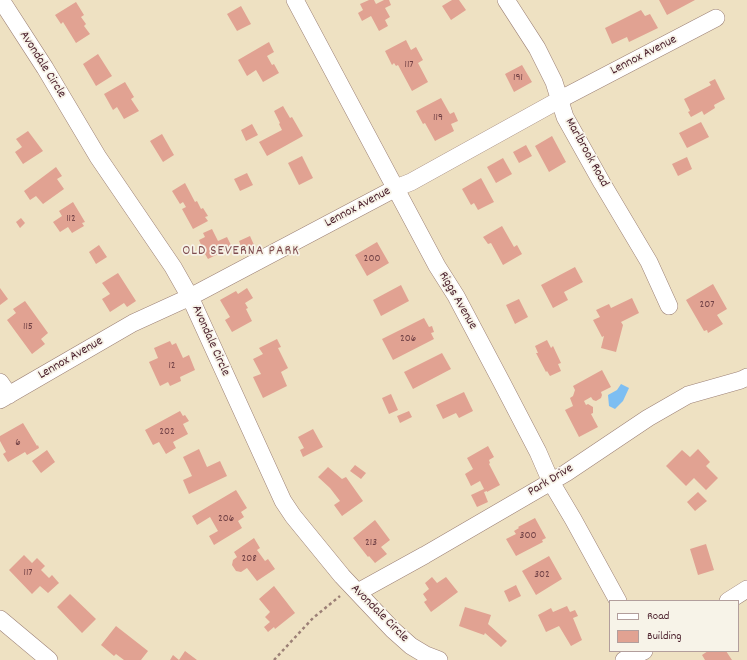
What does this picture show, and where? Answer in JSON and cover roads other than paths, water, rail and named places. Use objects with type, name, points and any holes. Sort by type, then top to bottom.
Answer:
[{"type":"street","name":"Avondale Circle","points":[[1,0],[98,158],[173,267],[190,296],[283,501],[310,537],[355,590],[393,630],[411,646],[426,655],[439,660]]},
{"type":"street","name":"Riggs Avenue","points":[[295,0],[437,266],[456,296],[505,388],[538,452],[550,482],[573,519],[617,600]]},
{"type":"street","name":"Marlbrook Road","points":[[506,0],[537,48],[554,82],[566,117],[602,183],[649,262],[669,306]]},
{"type":"street","name":"Lennox Avenue","points":[[3,392],[133,323],[190,296],[417,178],[559,100],[716,18]]},
{"type":"street","name":"Park Drive","points":[[355,590],[425,555],[566,473],[648,418],[688,395],[747,377]]},
{"type":"street","points":[[730,600],[747,589]]},
{"type":"street","points":[[0,619],[49,660]]},
{"type":"street","points":[[624,660],[644,652]]},
{"type":"street","points":[[647,652],[654,660]]},
{"type":"water","points":[[621,384],[629,388],[623,401],[615,409],[609,406],[608,395],[617,390]]},
{"type":"district","name":"OLD SEVERNA PARK","points":[[241,252]]}]
